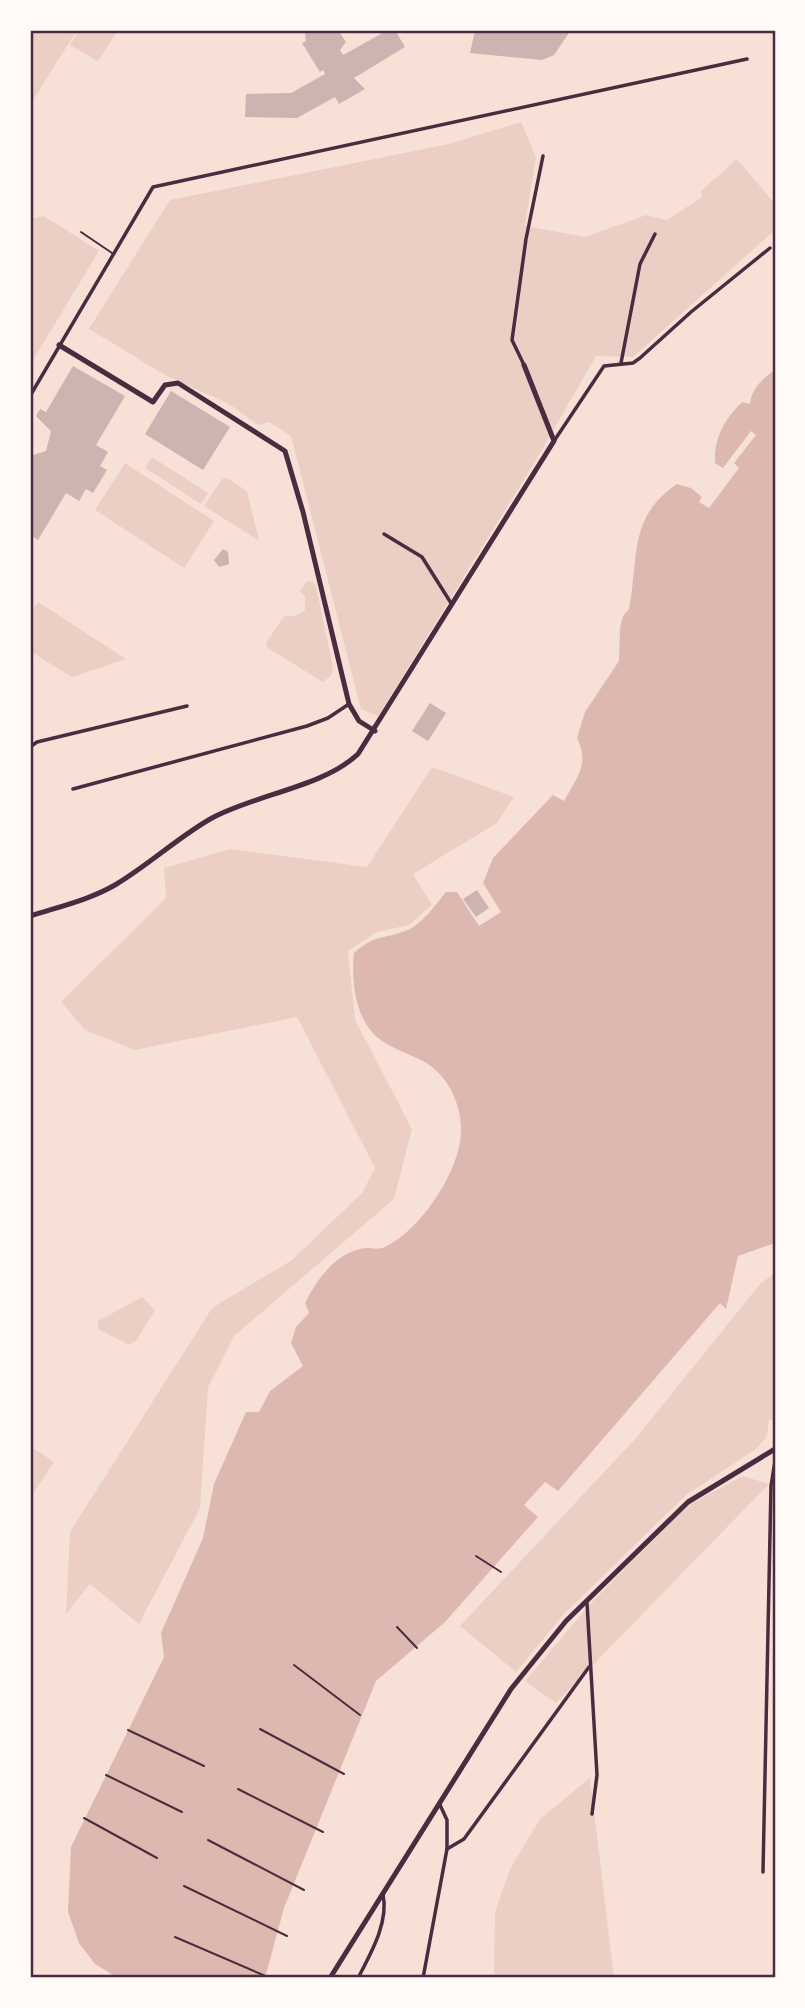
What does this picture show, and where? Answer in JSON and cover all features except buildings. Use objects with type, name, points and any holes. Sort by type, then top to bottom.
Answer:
[{"type":"street","points":[[30,396],[153,187],[747,59]]},
{"type":"street","points":[[543,156],[526,239],[512,340],[554,440]]},
{"type":"street","points":[[621,363],[640,264],[655,234]]},
{"type":"street","points":[[30,916],[75,903],[115,885],[211,819],[252,799],[334,773],[358,754],[375,732],[596,375],[604,366],[633,363],[640,358],[691,312],[770,248]]},
{"type":"street","points":[[59,345],[153,402],[165,384],[178,383],[285,451],[303,512],[349,704],[359,721],[375,732]]},
{"type":"street","points":[[384,534],[422,557],[452,606]]},
{"type":"street","points":[[73,789],[307,726],[328,719],[349,704]]},
{"type":"street","points":[[30,747],[37,742],[187,706]]},
{"type":"street","points":[[330,1978],[511,1689],[587,1601],[688,1502],[775,1449]]},
{"type":"street","points":[[763,1872],[771,1486],[775,1461]]},
{"type":"street","points":[[587,1601],[597,1775],[592,1814]]},
{"type":"street","points":[[447,1849],[464,1839],[589,1667]]},
{"type":"street","points":[[766,1703],[775,1705]]},
{"type":"street","points":[[424,1978],[447,1849],[447,1820],[440,1805]]},
{"type":"street","points":[[358,1978],[382,1923],[386,1908],[383,1894]]},
{"type":"lane","points":[[81,232],[114,254]]},
{"type":"path","points":[[476,1556],[500,1572]]},
{"type":"path","points":[[397,1627],[417,1648]]},
{"type":"path","points":[[294,1665],[360,1715]]},
{"type":"path","points":[[260,1729],[344,1774]]},
{"type":"path","points":[[128,1730],[204,1766]]},
{"type":"path","points":[[106,1775],[182,1812]]},
{"type":"path","points":[[238,1789],[323,1832]]},
{"type":"path","points":[[84,1818],[157,1858]]},
{"type":"path","points":[[208,1840],[304,1890]]},
{"type":"path","points":[[184,1886],[287,1936]]},
{"type":"path","points":[[175,1937],[270,1978]]},
{"type":"shaded area","points":[[30,30],[77,30],[30,105]]},
{"type":"shaded area","points":[[79,30],[118,30],[98,61],[70,45]]},
{"type":"shaded area","points":[[521,122],[536,157],[525,226],[585,237],[646,215],[667,220],[702,197],[701,191],[737,159],[775,204],[775,230],[633,357],[596,356],[536,460],[378,716],[361,709],[291,436],[269,422],[258,425],[229,404],[165,375],[89,329],[170,200],[449,144]]},
{"type":"shaded area","points":[[44,216],[99,251],[30,365],[30,219]]},
{"type":"shaded area","points":[[775,370],[775,1243],[738,1256],[726,1309],[720,1303],[558,1491],[545,1482],[524,1505],[538,1517],[445,1622],[376,1681],[284,1908],[265,1978],[118,1978],[95,1964],[79,1943],[68,1912],[71,1847],[164,1657],[161,1633],[203,1538],[214,1484],[246,1412],[259,1412],[270,1391],[303,1366],[291,1343],[296,1327],[309,1313],[305,1303],[320,1278],[334,1263],[351,1252],[363,1248],[385,1247],[412,1227],[425,1213],[446,1181],[459,1147],[459,1110],[444,1080],[429,1064],[382,1041],[364,1020],[354,986],[354,953],[374,940],[411,928],[428,914],[446,892],[457,892],[479,926],[501,912],[483,883],[493,858],[553,795],[564,801],[577,777],[582,755],[577,738],[585,712],[619,661],[620,628],[623,616],[629,609],[638,539],[650,510],[677,484],[691,488],[702,497],[699,502],[709,508],[739,468],[734,463],[756,435],[751,431],[723,468],[715,463],[716,445],[721,430],[742,402],[750,404],[758,384]]},
{"type":"shaded area","points":[[152,457],[208,493],[201,504],[145,468]]},
{"type":"shaded area","points":[[125,463],[214,521],[184,568],[95,510]]},
{"type":"shaded area","points":[[227,478],[247,491],[259,541],[204,506],[222,479]]},
{"type":"shaded area","points":[[312,581],[316,586],[333,667],[332,675],[323,682],[268,648],[266,643],[284,616],[295,616],[305,610],[305,597],[300,591],[306,582]]},
{"type":"shaded area","points":[[38,602],[126,659],[72,677],[30,651],[30,613]]},
{"type":"shaded area","points":[[432,767],[514,797],[497,823],[413,874],[432,905],[409,925],[377,932],[348,951],[355,1020],[412,1129],[394,1199],[234,1336],[208,1387],[200,1508],[139,1624],[90,1584],[66,1614],[70,1532],[212,1308],[292,1260],[362,1193],[375,1168],[297,1017],[135,1050],[85,1030],[61,1002],[166,898],[164,868],[230,849],[367,867]]},
{"type":"shaded area","points":[[775,1273],[775,1420],[769,1420],[767,1436],[756,1449],[686,1495],[564,1614],[516,1672],[460,1626],[636,1438],[760,1284]]},
{"type":"shaded area","points":[[142,1297],[155,1310],[136,1341],[129,1345],[98,1329],[98,1321]]},
{"type":"shaded area","points":[[30,1446],[54,1462],[30,1498]]},
{"type":"shaded area","points":[[743,1476],[769,1484],[556,1703],[525,1681],[593,1601],[687,1506]]},
{"type":"shaded area","points":[[590,1778],[614,1978],[514,1978],[494,1974],[495,1912],[510,1869],[540,1819]]}]
